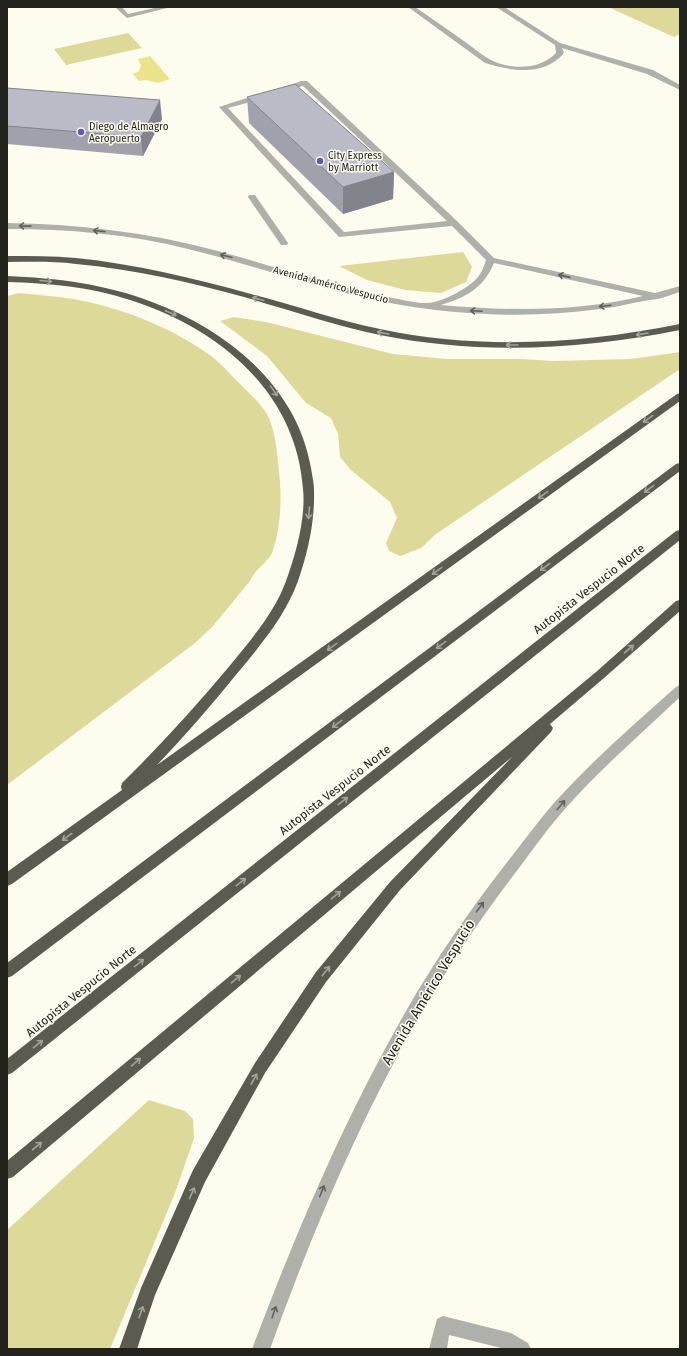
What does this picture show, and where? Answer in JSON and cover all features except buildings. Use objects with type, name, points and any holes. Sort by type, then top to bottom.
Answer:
[{"type":"highway","points":[[7,259],[75,261],[117,267],[220,289],[381,333],[458,343],[576,343],[620,338],[680,327]]},
{"type":"highway","points":[[7,279],[56,282],[121,294],[151,304],[179,316],[211,334],[229,346],[250,364],[268,383],[283,404],[294,426],[303,450],[308,476],[310,504],[307,529],[301,556],[292,582],[280,607],[246,655],[203,707],[154,760],[98,815]]},
{"type":"highway","points":[[7,880],[680,396]]},
{"type":"highway","points":[[7,971],[680,466]]},
{"type":"highway","name":"Autopista Vespucio Norte","points":[[7,1068],[680,534]]},
{"type":"highway","points":[[7,1171],[600,675],[680,604]]},
{"type":"highway","points":[[128,1349],[147,1294],[199,1176],[260,1068],[321,977],[395,886],[502,773],[600,675]]},
{"type":"street","points":[[118,7],[127,16],[168,7]]},
{"type":"street","points":[[411,7],[488,61],[497,65],[521,68],[543,65],[551,62],[560,54],[558,44]]},
{"type":"street","points":[[499,7],[558,44],[650,72],[680,88]]},
{"type":"street","points":[[454,223],[342,235],[223,107],[304,83],[454,223],[491,260],[657,296]]},
{"type":"street","points":[[252,197],[284,243]]},
{"type":"street","name":"Avenida Américo Vespucio","points":[[7,226],[76,228],[159,240],[223,255],[359,294],[427,306],[473,310],[542,312],[614,305],[657,296],[680,289]]},
{"type":"street","points":[[427,306],[445,301],[472,287],[481,280],[491,260]]},
{"type":"street","name":"Avenida Américo Vespucio","points":[[262,1349],[285,1280],[331,1171],[377,1075],[454,942],[510,866],[565,800],[680,690]]},
{"type":"street","points":[[438,1349],[444,1326],[511,1342],[522,1349]]},
{"type":"shaded area","points":[[608,7],[680,7],[680,34],[674,37]]},
{"type":"shaded area","points":[[128,33],[142,48],[66,65],[54,49]]},
{"type":"shaded area","points":[[150,56],[170,79],[158,83],[146,80],[139,81],[133,74],[139,71],[141,65],[138,59]]},
{"type":"shaded area","points":[[463,252],[472,267],[466,282],[441,293],[405,290],[367,280],[339,266]]},
{"type":"shaded area","points":[[19,293],[73,299],[126,312],[176,334],[211,356],[254,398],[268,416],[273,429],[276,444],[281,501],[276,541],[269,558],[255,572],[250,581],[213,626],[195,643],[7,785],[7,296]]},
{"type":"shaded area","points":[[234,317],[266,322],[393,354],[447,359],[522,359],[553,361],[631,359],[680,352],[680,369],[436,534],[421,548],[400,556],[389,551],[386,543],[397,518],[390,502],[351,470],[340,457],[338,434],[331,418],[306,403],[267,356],[220,321]]},
{"type":"shaded area","points":[[149,1100],[185,1111],[193,1119],[194,1138],[175,1193],[110,1349],[7,1349],[7,1230]]},
{"type":"place","name":"Diego de Almagro Aeropuerto","points":[[81,132]]},
{"type":"place","name":"City Express by Marriott","points":[[320,161]]}]
